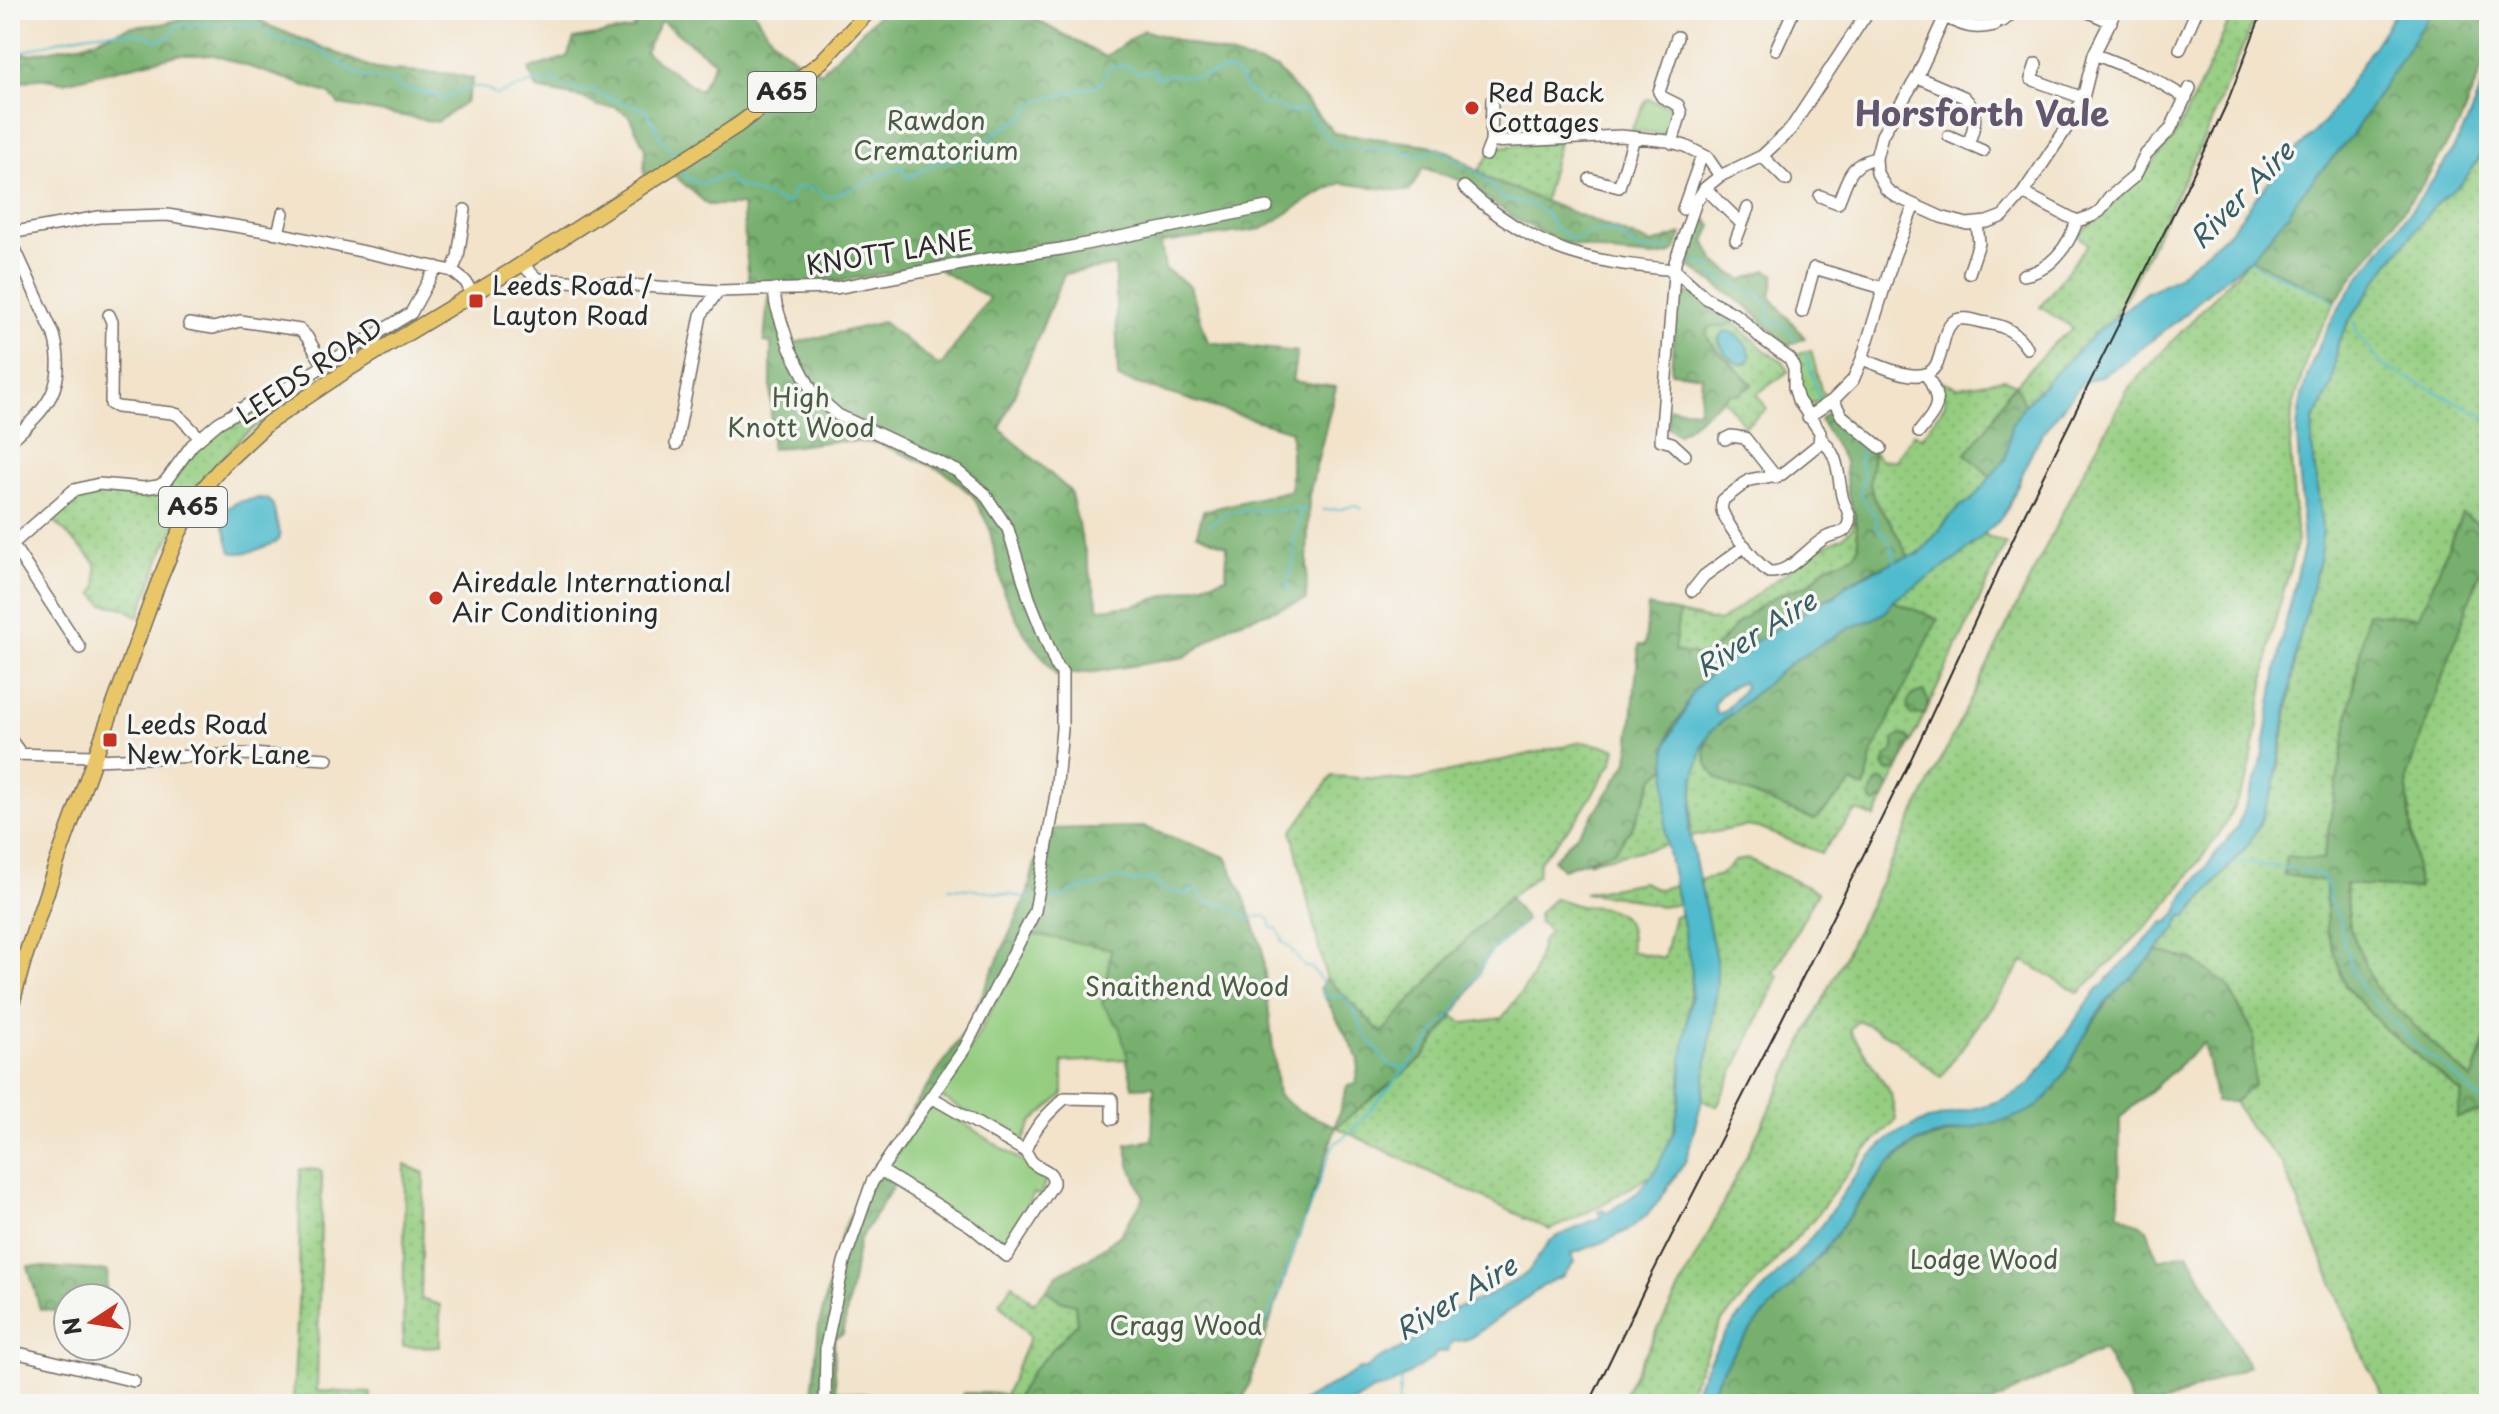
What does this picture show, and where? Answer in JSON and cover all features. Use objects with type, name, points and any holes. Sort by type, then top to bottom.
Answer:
[{"type":"main road","name":"LEEDS ROAD","points":[[10,1011],[28,947],[167,562],[185,522],[210,480],[268,423],[738,125],[821,62],[870,10]]},
{"type":"street","points":[[1776,49],[1794,10]]},
{"type":"street","points":[[1685,455],[1672,443],[1661,440],[1675,262],[1696,202],[1705,188],[1720,176],[1762,156],[1790,130],[1867,15],[1848,10]]},
{"type":"street","points":[[2016,10],[1999,23],[1981,28],[1966,27],[1946,14],[1917,77],[1882,135],[1876,158],[1877,173],[1886,189],[1941,217],[1967,224],[2003,216],[2023,193],[2070,123],[2083,98],[2094,54],[2116,10]]},
{"type":"street","points":[[2084,10],[2111,22]]},
{"type":"street","points":[[2180,49],[2195,11]]},
{"type":"street","points":[[1672,143],[1681,113],[1678,105],[1662,97],[1659,92],[1677,37]]},
{"type":"street","points":[[2023,193],[2077,221],[2092,216],[2135,176],[2146,154],[2170,130],[2188,93],[2094,54]]},
{"type":"street","points":[[2036,64],[2031,79],[2083,98]]},
{"type":"street","points":[[1917,77],[1968,101],[1976,118],[1968,145]]},
{"type":"street","points":[[1486,155],[1491,142],[1492,100]]},
{"type":"street","points":[[1491,142],[1621,136],[1672,143],[1707,157],[1720,176]]},
{"type":"street","points":[[1949,136],[1983,151]]},
{"type":"street","points":[[1590,179],[1619,187],[1634,138]]},
{"type":"street","points":[[1683,209],[1702,155]]},
{"type":"street","points":[[1762,156],[1786,180]]},
{"type":"street","points":[[1820,196],[1838,203],[1854,166],[1876,158]]},
{"type":"street","points":[[1464,187],[1488,209],[1559,249],[1622,264],[1675,270],[1706,298],[1738,316],[1762,339],[1790,359],[1796,393],[1840,470],[1842,498],[1850,518],[1847,528],[1839,534],[1823,539],[1784,569],[1774,573],[1765,569],[1745,546],[1722,512],[1723,500],[1754,478],[1776,477],[1814,450],[1821,438]]},
{"type":"street","points":[[1705,188],[1742,224]]},
{"type":"street","points":[[1808,417],[1833,400],[1853,380],[1914,205]]},
{"type":"street","name":"KNOTT LANE","points":[[522,264],[537,279],[718,291],[835,288],[988,259],[1061,249],[1267,207]]},
{"type":"street","points":[[1736,240],[1748,208]]},
{"type":"street","points":[[452,271],[458,257],[465,210]]},
{"type":"street","points":[[278,233],[283,213]]},
{"type":"street","points":[[10,441],[38,417],[46,405],[59,367],[54,335],[10,235],[99,217],[167,215],[278,233],[452,271],[466,282],[472,295]]},
{"type":"street","points":[[2023,275],[2032,274],[2053,261],[2077,221]]},
{"type":"street","points":[[1969,273],[1979,243],[1977,223]]},
{"type":"street","points":[[80,648],[11,545],[74,490],[99,484],[144,488],[165,482],[192,445],[218,423],[251,403],[282,391],[411,313],[436,267]]},
{"type":"street","points":[[1802,312],[1814,268],[1883,288]]},
{"type":"street","points":[[689,289],[701,315]]},
{"type":"street","points":[[676,444],[701,315],[718,291]]},
{"type":"street","points":[[774,291],[790,349],[813,393],[838,415],[957,471],[984,493],[1008,529],[1029,598],[1057,668],[1062,672],[1062,729],[1057,781],[1035,911],[965,1048],[872,1182],[844,1262],[826,1346],[825,1404]]},
{"type":"street","points":[[1862,359],[1912,376],[1926,374],[1935,367],[1949,327],[1957,319],[1961,305]]},
{"type":"street","points":[[109,315],[112,322],[111,404],[178,415],[200,438]]},
{"type":"street","points":[[1957,319],[2009,329],[2027,348]]},
{"type":"street","points":[[189,324],[213,328],[240,321],[300,330],[324,366]]},
{"type":"street","points":[[1919,432],[1937,408],[1938,401],[1926,374]]},
{"type":"street","points":[[1833,400],[1842,416],[1881,448]]},
{"type":"street","points":[[1725,439],[1731,436],[1745,438],[1776,477]]},
{"type":"street","points":[[1692,591],[1704,576],[1745,546]]},
{"type":"street","points":[[10,739],[15,754],[95,758],[250,754],[327,759]]},
{"type":"street","points":[[880,1170],[971,1226],[1007,1256],[1053,1184],[1052,1173],[1032,1162],[1025,1151],[931,1097]]},
{"type":"street","points":[[1025,1151],[1043,1117],[1065,1098],[1112,1099],[1112,1119]]},
{"type":"street","points":[[10,1351],[134,1381]]},
{"type":"green space","points":[[638,10],[753,10],[781,47],[821,72],[883,10],[1018,10],[1105,57],[1143,30],[1277,69],[1334,133],[1428,145],[1450,152],[1491,180],[1652,244],[1682,234],[1676,249],[1668,255],[1655,257],[1618,254],[1561,242],[1519,221],[1460,180],[1423,168],[1409,192],[1341,183],[1262,229],[1161,243],[1165,269],[1190,286],[1208,342],[1297,352],[1292,381],[1336,387],[1309,495],[1306,600],[1232,624],[1185,657],[1056,675],[1025,634],[1004,594],[989,527],[973,496],[945,472],[879,443],[835,441],[771,449],[771,343],[764,342],[768,297],[790,344],[883,322],[940,367],[989,298],[931,265],[823,284],[749,283],[742,205],[708,205],[675,176],[644,174],[645,148],[629,116],[615,107],[597,106],[583,98],[537,89],[529,69],[567,57],[574,39],[633,29]],"holes":[[[661,21],[715,62],[700,91],[645,52]],[[1115,266],[1118,378],[1291,431],[1291,490],[1203,511],[1197,534],[1227,546],[1226,577],[1133,606],[1099,609],[1070,491],[1000,429],[1064,274]]]},
{"type":"green space","points":[[1960,10],[2013,10],[2000,18],[1979,22],[1958,17]]},
{"type":"green space","points":[[2234,10],[2258,10],[2207,132],[2127,295],[2109,324],[2093,335],[2024,405],[2016,385],[2008,392],[1991,422],[1966,454],[1991,477],[1976,497],[1952,514],[1930,542],[1909,558],[1891,523],[1874,500],[1870,484],[1873,451],[1880,460],[1895,461],[1914,433],[1922,438],[1945,404],[1945,397],[1935,379],[1958,387],[2005,379],[2016,384],[2055,342],[2073,328],[2040,307],[2088,244],[2078,235],[2136,183],[2174,137]]},
{"type":"green space","points":[[2432,10],[2489,10],[2489,51],[2459,125],[2423,184],[2336,300],[2250,259],[2289,213],[2299,196],[2351,137]]},
{"type":"green space","points":[[254,16],[272,27],[376,69],[454,74],[473,79],[466,102],[437,122],[339,105],[330,94],[214,55],[178,55],[64,82],[38,78],[10,85],[10,55],[86,43],[129,27],[162,24],[187,17]]},
{"type":"green space","points":[[1647,99],[1674,107],[1677,112],[1671,135],[1631,130]]},
{"type":"green space","points":[[2489,124],[2489,530],[2462,515],[2419,618],[2367,614],[2323,861],[2284,874],[2326,880],[2327,931],[2345,986],[2385,1029],[2462,1093],[2457,1117],[2489,1110],[2489,1404],[2388,1404],[2366,1363],[2282,1163],[2252,1130],[2234,1102],[2254,1085],[2254,1034],[2227,985],[2193,960],[2156,952],[2177,928],[2175,926],[2183,915],[2187,917],[2247,846],[2259,825],[2279,766],[2298,644],[2320,556],[2322,529],[2312,446],[2313,421],[2332,386],[2338,342],[2389,263],[2436,204],[2478,161]]},
{"type":"green space","points":[[1559,142],[1544,202],[1478,172],[1494,147]]},
{"type":"green space","points":[[1702,215],[1712,226],[1705,241],[1715,262],[1742,280],[1766,270],[1775,274],[1771,298],[1805,338],[1787,346],[1751,310],[1691,267],[1688,248]]},
{"type":"green space","points":[[2250,259],[2336,300],[2309,350],[2292,411],[2290,446],[2297,544],[2272,632],[2247,781],[2223,829],[2162,911],[2079,993],[2024,961],[1941,1077],[1893,1038],[1858,1020],[1850,1030],[1891,1094],[1896,1120],[1864,1152],[1815,1217],[1722,1321],[1682,1404],[1619,1404],[1710,1230],[2077,483],[2130,386]]},
{"type":"green space","points":[[1676,293],[1695,294],[1734,322],[1708,328],[1706,334],[1752,385],[1737,395],[1731,393],[1678,435],[1667,426],[1669,408],[1699,410],[1702,376],[1671,372]]},
{"type":"green space","points":[[1734,322],[1768,353],[1783,361],[1789,371],[1757,394],[1767,409],[1745,426],[1723,398],[1731,393],[1737,395],[1752,384],[1710,342],[1706,334],[1708,328]],"holes":[[[1720,335],[1751,355],[1748,363],[1735,362],[1719,344]]]},
{"type":"green space","points":[[1811,350],[1821,390],[1826,397],[1810,405],[1802,392],[1795,355]]},
{"type":"green space","points":[[2016,384],[2024,405],[2011,426],[2006,457],[1991,477],[1966,454]]},
{"type":"green space","points":[[272,402],[276,411],[242,437],[210,472],[186,507],[164,548],[139,617],[124,608],[103,604],[93,593],[97,588],[96,563],[51,518],[82,492],[95,488],[161,490],[197,449],[220,430]]},
{"type":"green space","points":[[1833,408],[1873,451],[1870,484],[1874,500],[1891,523],[1909,558],[1860,577],[1732,658],[1686,705],[1674,725],[1668,742],[1667,767],[1654,778],[1631,830],[1614,851],[1563,869],[1553,860],[1589,821],[1628,762],[1639,645],[1645,645],[1648,606],[1679,613],[1674,651],[1707,657],[1737,624],[1764,603],[1810,584],[1824,568],[1854,555],[1859,545],[1847,492],[1845,462],[1820,420]]},
{"type":"green space","points":[[2462,514],[2489,530],[2489,546],[2406,779],[2418,889],[2345,884],[2350,928],[2375,988],[2472,1081],[2489,1029],[2489,1110],[2457,1118],[2462,1093],[2385,1029],[2345,986],[2327,931],[2326,881],[2284,875],[2286,856],[2323,860],[2367,613],[2419,617]]},
{"type":"green space","points":[[1855,517],[1859,545],[1854,555],[1824,568],[1810,584],[1781,594],[1737,624],[1707,657],[1673,651],[1679,613],[1719,622],[1819,548],[1843,537],[1852,528]]},
{"type":"green space","points":[[1983,534],[2006,544],[1875,818],[1857,810],[1821,853],[1759,828],[1746,826],[1690,837],[1694,779],[1703,745],[1893,601],[1958,558]]},
{"type":"green space","points":[[2489,546],[2489,1029],[2472,1081],[2374,988],[2350,928],[2345,884],[2418,889],[2406,779]]},
{"type":"green space","points":[[1893,601],[1938,619],[1873,752],[1865,788],[1852,783],[1815,820],[1716,777],[1708,766],[1705,754],[1711,731],[1791,662],[1887,611]]},
{"type":"green space","points":[[1923,691],[1929,702],[1925,714],[1911,715],[1907,707],[1909,700]]},
{"type":"green space","points":[[1907,736],[1911,742],[1897,770],[1887,771],[1883,765],[1886,757],[1893,750],[1894,739]]},
{"type":"green space","points":[[1582,742],[1616,748],[1613,761],[1579,816],[1539,862],[1538,875],[1476,931],[1382,1034],[1326,978],[1292,832],[1332,776],[1410,781]]},
{"type":"green space","points":[[1667,767],[1667,845],[1587,862],[1614,851],[1631,830],[1654,778]]},
{"type":"green space","points":[[1880,780],[1887,783],[1889,789],[1877,803],[1871,802],[1872,790]]},
{"type":"green space","points":[[1144,827],[1226,857],[1262,948],[1278,1095],[1297,1110],[1335,1126],[1347,1086],[1356,1084],[1359,1059],[1320,988],[1326,978],[1382,1033],[1509,897],[1526,920],[1488,955],[1470,991],[1423,1058],[1336,1127],[1242,1404],[958,1404],[963,1393],[996,1393],[1016,1398],[1032,1371],[1077,1323],[1075,1304],[1060,1300],[1046,1290],[1057,1275],[1086,1260],[1119,1236],[1144,1198],[1131,1167],[1126,1144],[1152,1140],[1154,1086],[1133,1087],[1119,1027],[1102,1004],[1111,949],[1032,934],[938,1095],[898,1178],[859,1241],[843,1334],[834,1338],[836,1404],[811,1404],[819,1325],[843,1229],[883,1153],[968,1026],[1027,895],[1044,829]]},
{"type":"green space","points":[[1748,859],[1818,892],[1774,973],[1779,976],[1717,1106],[1702,1100],[1717,965],[1699,880],[1720,875],[1735,861]]},
{"type":"green space","points":[[1642,882],[1658,889],[1675,885],[1680,904],[1660,907],[1630,898],[1584,893]]},
{"type":"green space","points":[[1555,898],[1615,912],[1629,927],[1630,951],[1664,958],[1674,916],[1681,914],[1692,971],[1678,1113],[1661,1160],[1652,1175],[1550,1230],[1336,1127],[1423,1058],[1453,1016],[1465,1023],[1502,1018],[1532,978],[1543,939],[1550,932],[1539,923],[1538,914]]},
{"type":"green space","points":[[1032,934],[1111,949],[1102,1004],[1119,1027],[1128,1059],[1063,1062],[1063,1095],[1032,1122],[1021,1146],[938,1095],[971,1048]]},
{"type":"green space","name":"Lodge Wood","points":[[2156,951],[2193,960],[2227,985],[2254,1034],[2254,1085],[2234,1102],[2216,1102],[2204,1043],[2120,1118],[2119,1213],[2147,1229],[2159,1260],[2188,1253],[2249,1366],[2161,1404],[2133,1404],[2103,1349],[1989,1404],[1706,1404],[1726,1362],[1748,1330],[1824,1250],[1887,1166],[1916,1143],[2022,1113],[2039,1105],[2066,1069],[2076,1048],[2110,998]]},
{"type":"green space","points":[[932,1103],[1047,1177],[1040,1196],[1034,1193],[1020,1219],[1025,1222],[1008,1249],[1003,1250],[886,1170]]},
{"type":"green space","points":[[405,1165],[424,1173],[421,1299],[440,1305],[440,1347],[403,1346]]},
{"type":"green space","points":[[300,1169],[321,1170],[322,1177],[317,1391],[371,1393],[370,1404],[271,1404],[293,1402],[299,1283]]},
{"type":"green space","points":[[28,1266],[108,1271],[107,1282],[52,1282],[52,1311],[40,1309]]},
{"type":"green space","points":[[1013,1284],[1033,1303],[1046,1290],[1060,1300],[1075,1304],[1077,1323],[1032,1371],[1016,1398],[1005,1395],[1030,1337],[999,1303]]},
{"type":"green space","points":[[835,1390],[900,1398],[904,1404],[836,1404]]},
{"type":"water","name":"River Aire","points":[[2397,10],[2432,10],[2351,137],[2299,196],[2289,213],[2253,256],[2120,365],[2082,383],[2044,431],[2008,508],[1997,522],[1958,558],[1893,601],[1887,611],[1791,662],[1711,731],[1703,745],[1694,779],[1689,831],[1717,964],[1716,993],[1702,1100],[1686,1160],[1659,1201],[1628,1230],[1571,1254],[1574,1262],[1563,1276],[1549,1282],[1468,1339],[1452,1342],[1447,1351],[1437,1352],[1432,1359],[1387,1387],[1373,1390],[1351,1404],[1298,1404],[1411,1343],[1454,1309],[1485,1297],[1521,1277],[1549,1242],[1601,1217],[1598,1211],[1603,1209],[1607,1213],[1638,1192],[1657,1168],[1674,1131],[1681,1092],[1692,971],[1665,837],[1666,752],[1671,734],[1692,693],[1703,680],[1735,655],[1824,600],[1834,597],[1844,586],[1895,561],[1919,554],[1960,506],[1971,501],[2006,458],[2011,426],[2024,405],[2093,335],[2145,293],[2174,279],[2229,232],[2276,172],[2326,120]],"holes":[[[1743,682],[1745,686],[1724,712],[1717,714],[1714,705],[1722,694]]]},
{"type":"water","points":[[2489,66],[2489,124],[2478,161],[2462,183],[2436,204],[2389,263],[2349,321],[2338,342],[2332,386],[2313,421],[2312,446],[2322,529],[2320,556],[2298,644],[2274,787],[2247,846],[2186,917],[2183,915],[2177,928],[2161,946],[2100,1010],[2059,1081],[2040,1104],[2015,1117],[1931,1137],[1904,1150],[1879,1176],[1823,1251],[1743,1340],[1729,1359],[1706,1404],[1689,1404],[1725,1335],[1812,1236],[1873,1153],[1912,1126],[1999,1101],[2031,1083],[2096,991],[2164,922],[2169,922],[2183,897],[2237,827],[2261,765],[2282,638],[2304,547],[2297,432],[2303,391],[2316,353],[2333,318],[2449,156]]},
{"type":"water","points":[[1725,331],[1738,337],[1751,358],[1741,363],[1731,359],[1720,343],[1719,338]]},
{"type":"water","points":[[258,498],[267,499],[273,505],[280,536],[277,542],[248,552],[231,552],[222,519],[227,508]]},
{"type":"waterway","points":[[10,57],[55,41],[87,34],[134,33],[159,41],[172,34],[178,25],[255,24],[277,39],[321,49],[363,77],[393,81],[398,88],[444,99],[470,88],[482,88],[496,95],[534,82],[552,80],[566,88],[593,91],[646,110],[675,156]]},
{"type":"waterway","points":[[683,171],[686,177],[701,184],[727,175],[734,184],[787,204],[795,188],[812,188],[827,197],[902,167],[907,178],[936,163],[981,153],[995,133],[1024,117],[1033,103],[1100,84],[1110,66],[1129,66],[1139,73],[1154,70],[1155,77],[1198,77],[1225,70],[1232,71],[1247,92],[1255,95],[1261,104],[1278,106],[1292,113],[1300,109],[1311,113],[1312,121],[1333,142],[1343,147],[1349,144],[1372,149],[1398,148],[1406,155],[1411,152],[1420,156],[1436,148],[1480,174],[1505,200],[1530,204],[1547,214],[1553,226],[1574,240],[1588,232],[1614,231],[1638,251],[1671,250]]},
{"type":"waterway","points":[[2250,259],[2262,269],[2327,296],[2336,304]]},
{"type":"waterway","points":[[1692,260],[1711,267],[1715,278],[1745,291],[1757,292],[1769,307],[1769,321],[1786,328],[1796,342]]},
{"type":"waterway","points":[[2355,322],[2356,331],[2383,366],[2482,414],[2489,421]]},
{"type":"waterway","points":[[1806,353],[1819,399]]},
{"type":"waterway","points":[[1831,416],[1846,435],[1863,442],[1859,461],[1864,478],[1860,493],[1877,517],[1876,528],[1888,538],[1896,563]]},
{"type":"waterway","points":[[1322,510],[1355,505],[1362,509]]},
{"type":"waterway","points":[[1209,524],[1232,511],[1306,509]]},
{"type":"waterway","points":[[1290,591],[1287,585],[1295,555],[1294,540],[1300,511]]},
{"type":"waterway","points":[[2234,861],[2240,865],[2242,862],[2293,869]]},
{"type":"waterway","points":[[2298,870],[2322,875],[2329,890],[2328,899],[2341,921],[2350,966],[2363,990],[2421,1050],[2445,1067],[2480,1100]]},
{"type":"waterway","points":[[1041,900],[1067,897],[1070,891],[1105,884],[1117,877],[1135,883],[1139,879],[1145,881],[1151,878],[1172,892],[1196,890],[1208,903],[1224,905],[1248,918],[1265,916],[1283,938],[1281,941],[1289,946],[1305,967],[1311,967],[1325,986],[1322,994],[1326,997],[1341,995],[1352,1008],[1364,1033],[1389,1064],[1407,1068]]},
{"type":"waterway","points":[[949,888],[1031,898]]},
{"type":"waterway","points":[[1267,1322],[1333,1145],[1351,1132],[1453,1013],[1492,951],[1524,923]]},
{"type":"waterway","points":[[1398,1404],[1401,1379]]},
{"type":"railway","points":[[1589,1404],[1912,757],[2025,513],[2208,144],[2263,10]]},
{"type":"place","name":"Red Back Cottages","points":[[1472,108]]},
{"type":"place","name":"Leeds Road / Layton Road","points":[[476,301]]},
{"type":"place","name":"Airedale International Air Conditioning","points":[[436,598]]},
{"type":"place","name":"Leeds Road New York Lane","points":[[110,740]]},
{"type":"district","name":"Horsforth Vale","points":[[1982,114]]},
{"type":"park label","name":"Rawdon Crematorium","points":[[936,136]]},
{"type":"park label","name":"High Knott Wood","points":[[801,413]]},
{"type":"park label","name":"Snaithend Wood","points":[[1187,987]]},
{"type":"park label","name":"Cragg Wood","points":[[1186,1326]]}]
